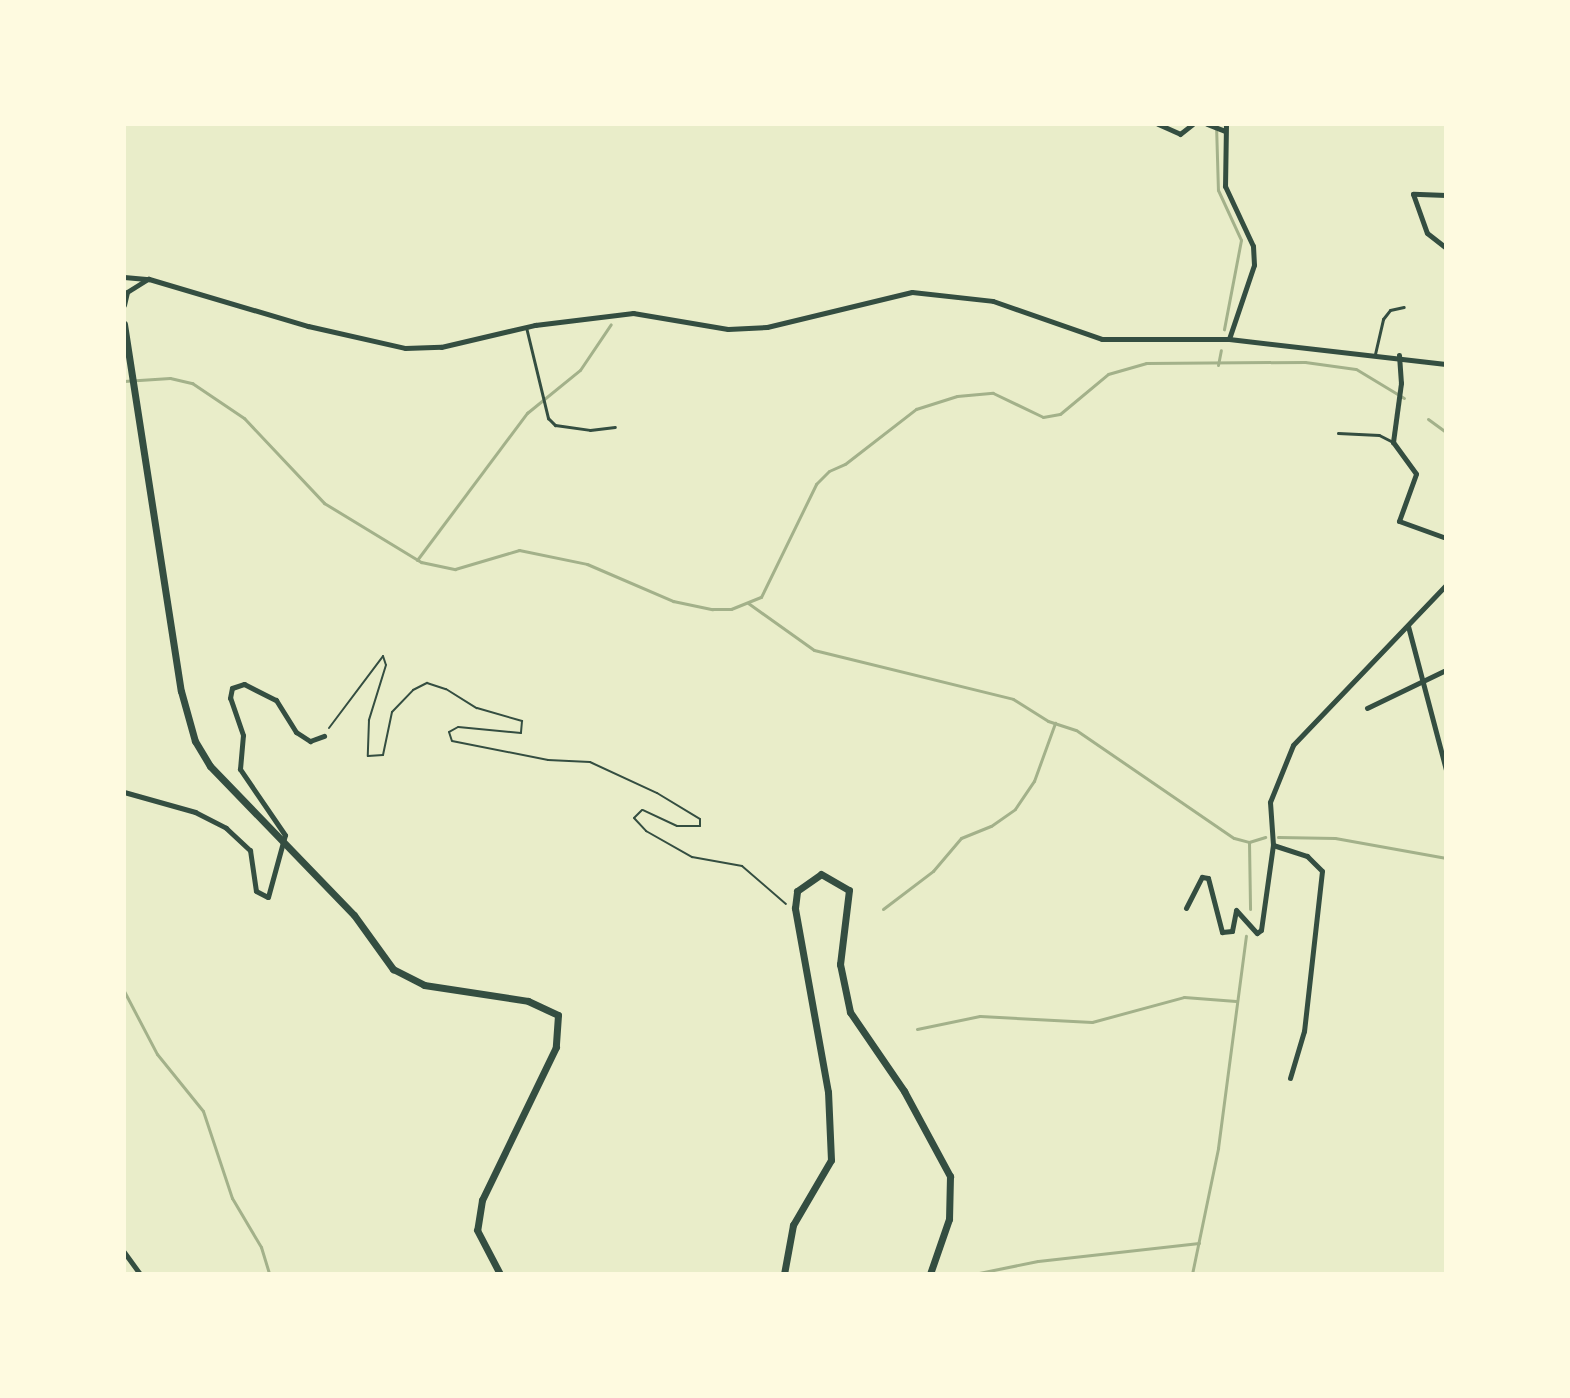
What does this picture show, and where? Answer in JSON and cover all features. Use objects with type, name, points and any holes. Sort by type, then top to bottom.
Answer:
[{"type":"main road","points":[[124,324],[181,691],[195,741],[229,790],[354,915],[393,969],[424,985],[528,1001],[558,1015],[556,1047],[482,1200],[477,1230],[500,1274]]},
{"type":"main road","points":[[784,1274],[793,1225],[831,1160],[828,1092],[798,926],[797,891],[812,877],[832,877],[849,890],[840,964],[850,1012],[904,1091],[950,1176],[949,1219],[930,1274]]},
{"type":"street","points":[[1158,124],[1180,134],[1193,124]]},
{"type":"street","points":[[1207,124],[1226,127],[1225,186],[1253,246],[1254,265],[1229,339]]},
{"type":"street","points":[[1446,195],[1413,194],[1427,233],[1446,248]]},
{"type":"street","points":[[124,277],[149,279],[308,326],[405,348],[441,347],[526,327],[633,313],[728,329],[767,327],[912,292],[981,298],[1102,339],[1229,339],[1399,355],[1446,364]]},
{"type":"street","points":[[124,305],[135,284],[149,279]]},
{"type":"street","points":[[1399,355],[1401,383],[1393,442],[1416,474],[1399,521],[1446,538]]},
{"type":"street","points":[[1186,908],[1202,877],[1208,878],[1221,930],[1232,931],[1236,910],[1257,933],[1273,845],[1270,802],[1293,745],[1446,585]]},
{"type":"street","points":[[1407,625],[1446,770]]},
{"type":"street","points":[[1367,708],[1446,670]]},
{"type":"street","points":[[124,792],[195,812],[239,838],[250,850],[259,897],[268,897],[274,890],[285,835],[240,769],[243,735],[230,698],[232,688],[244,684],[276,700],[296,732],[310,741],[324,736]]},
{"type":"street","points":[[1273,845],[1307,856],[1322,871],[1304,1031],[1290,1078]]},
{"type":"street","points":[[124,1252],[140,1274]]},
{"type":"lane","points":[[1375,354],[1383,319],[1390,310],[1404,307]]},
{"type":"lane","points":[[526,327],[544,404],[555,425],[590,430],[615,427]]},
{"type":"lane","points":[[1338,433],[1379,435],[1393,442]]},
{"type":"path","points":[[324,736],[383,656],[386,665],[369,720],[368,756],[383,755],[392,712],[427,683],[522,721],[521,733],[458,727],[449,732],[452,741],[548,760],[590,762],[700,819],[700,826],[677,826],[642,810],[634,818],[646,831],[692,857],[742,866],[785,903],[798,926]]},
{"type":"waterway","points":[[1216,124],[1218,190],[1241,240],[1224,329]]},
{"type":"waterway","points":[[417,560],[527,413],[580,370],[611,324]]},
{"type":"waterway","points":[[1218,365],[1221,350]]},
{"type":"waterway","points":[[124,381],[170,378],[192,383],[244,418],[324,503],[421,562],[455,569],[519,550],[587,564],[673,601],[712,609],[731,609],[761,597],[816,484],[829,471],[845,464],[916,409],[957,396],[993,393],[1043,417],[1060,414],[1108,374],[1146,363],[1305,362],[1356,369],[1404,398]]},
{"type":"waterway","points":[[1428,419],[1446,432]]},
{"type":"waterway","points":[[748,603],[814,650],[1013,699],[1048,721],[1076,730],[1234,838],[1249,842],[1265,837]]},
{"type":"waterway","points":[[883,909],[933,871],[961,838],[991,826],[1015,809],[1034,781],[1055,723]]},
{"type":"waterway","points":[[1278,837],[1335,838],[1446,858]]},
{"type":"waterway","points":[[1249,842],[1250,909]]},
{"type":"waterway","points":[[1192,1274],[1218,1148],[1246,936]]},
{"type":"waterway","points":[[124,991],[157,1054],[203,1111],[232,1198],[261,1247],[269,1274]]},
{"type":"waterway","points":[[917,1029],[980,1016],[1092,1022],[1184,997],[1236,1001]]},
{"type":"waterway","points":[[974,1274],[1038,1261],[1199,1243]]}]
